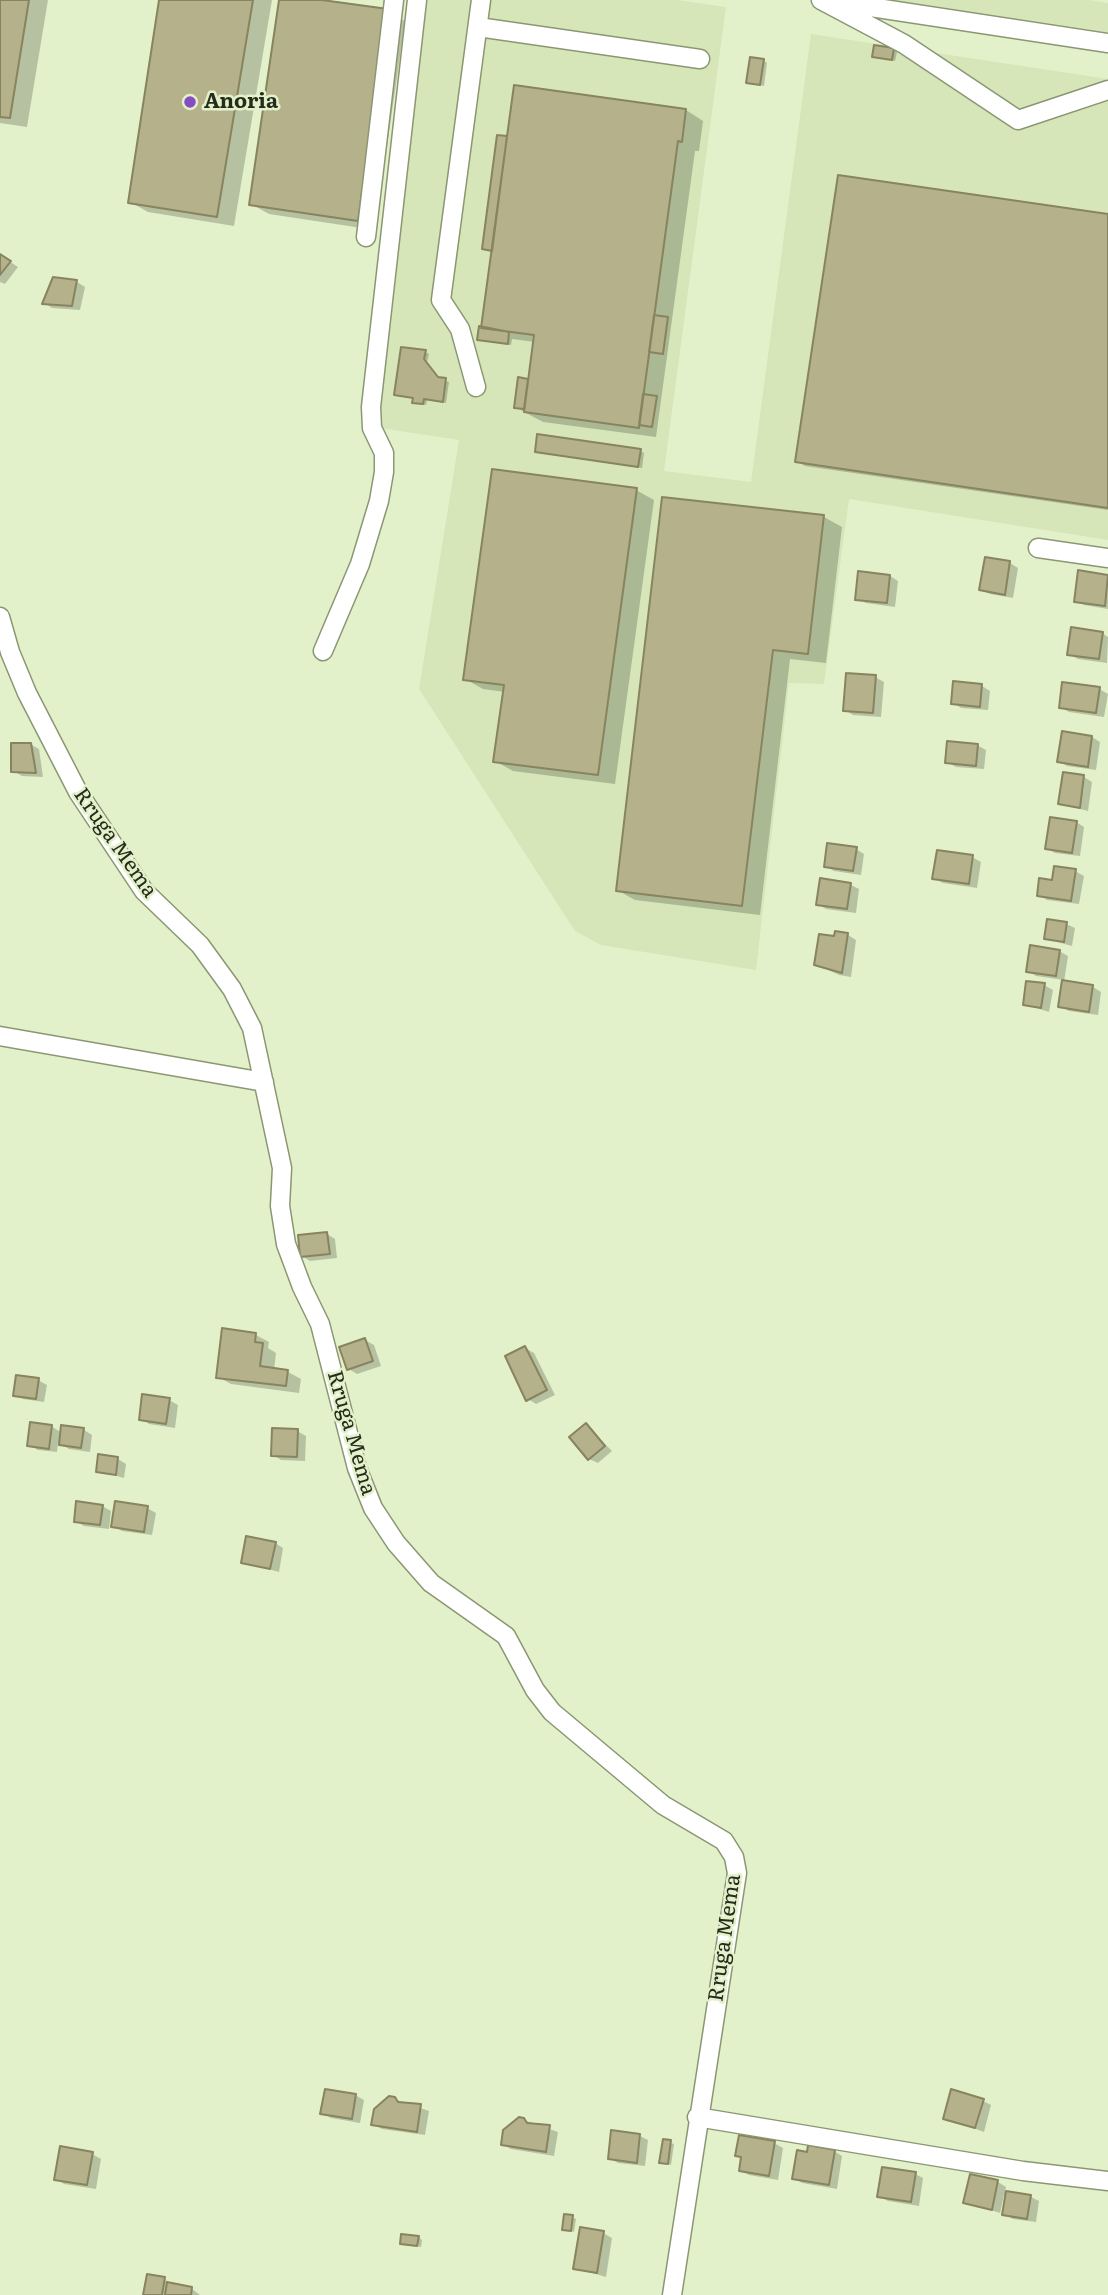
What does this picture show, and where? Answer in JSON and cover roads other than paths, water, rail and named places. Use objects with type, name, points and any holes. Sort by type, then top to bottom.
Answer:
[{"type":"street","points":[[366,237],[394,0]]},
{"type":"street","points":[[324,651],[360,564],[379,501],[384,472],[384,453],[373,428],[371,407],[417,0]]},
{"type":"street","points":[[476,387],[460,329],[441,300],[481,0]]},
{"type":"street","points":[[821,0],[904,44],[1018,120],[1108,90]]},
{"type":"street","points":[[827,0],[1108,43]]},
{"type":"street","points":[[478,27],[700,59]]},
{"type":"street","points":[[1038,548],[1108,558]]},
{"type":"street","name":"Rruga Mema","points":[[0,617],[27,693],[78,792],[144,891],[200,945],[232,989],[252,1028],[282,1168],[280,1206],[286,1244],[320,1324],[357,1468],[373,1508],[396,1543],[431,1583],[506,1636],[535,1690],[552,1712],[663,1805],[724,1841],[734,1857],[737,1873],[697,2117],[672,2295]]},
{"type":"street","points":[[0,1036],[264,1082]]},
{"type":"street","points":[[697,2117],[1023,2171],[1108,2181]]},
{"type":"place","name":"Anoria","points":[[190,102]]}]
